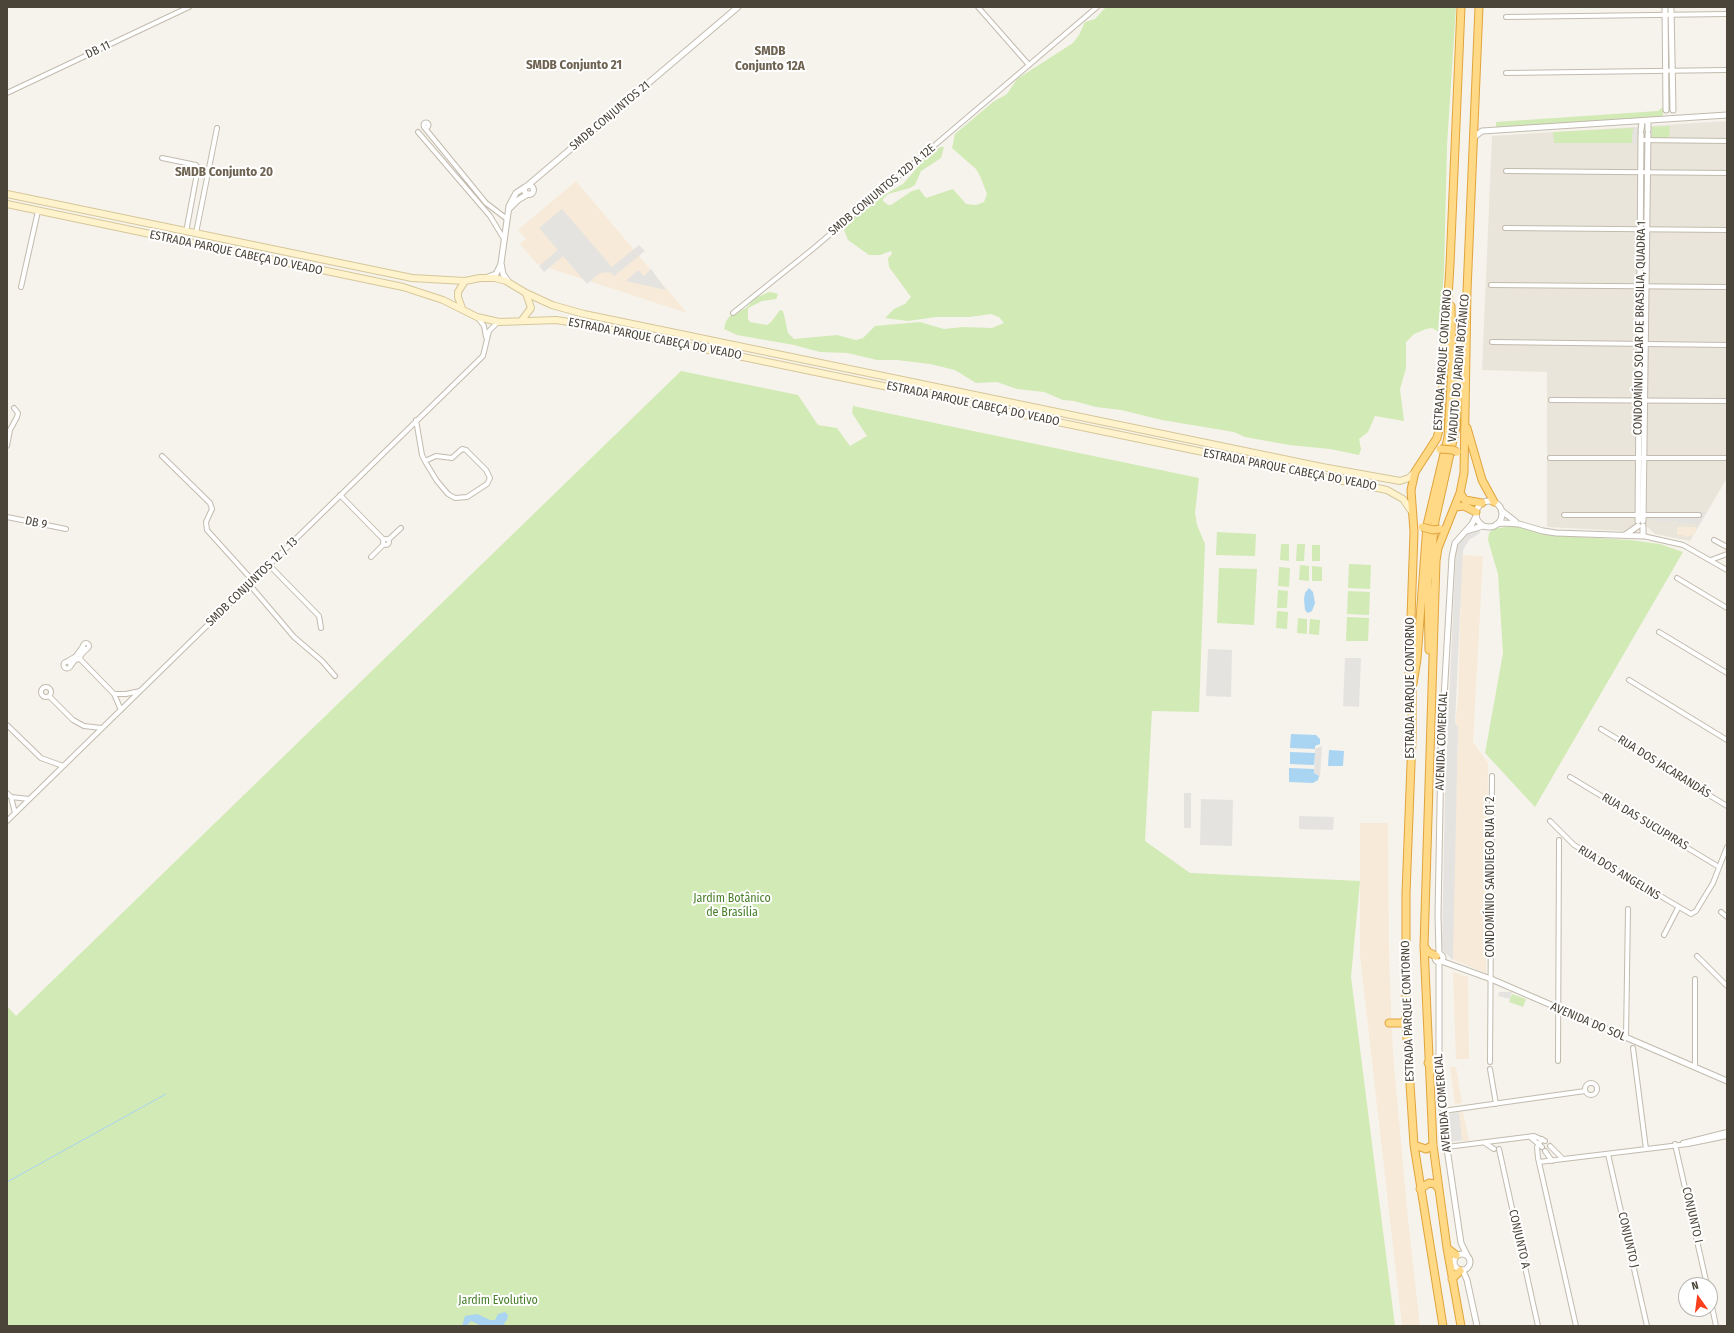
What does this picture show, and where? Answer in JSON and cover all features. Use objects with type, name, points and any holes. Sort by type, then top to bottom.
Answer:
[{"type":"highway","name":"ESTRADA PARQUE CONTORNO","points":[[1443,1326],[1414,1145],[1406,1023],[1406,893],[1412,746],[1412,688],[1409,674],[1414,550],[1411,490],[1415,472],[1437,438],[1440,426],[1449,283],[1461,7]]},
{"type":"highway","name":"ESTRADA PARQUE CONTORNO","points":[[1461,1326],[1447,1248],[1433,1145],[1428,1063],[1424,946],[1436,561],[1438,548],[1460,493],[1464,460],[1468,277],[1479,7]]},
{"type":"highway","name":"VIADUTO DO JARDIM BOTÂNICO","points":[[1432,672],[1428,640],[1428,581],[1435,521],[1456,427],[1463,314],[1468,277]]},
{"type":"highway","name":"VIADUTO DO JARDIM BOTÂNICO","points":[[1412,688],[1417,659],[1426,525],[1447,444],[1452,367],[1452,332],[1449,283]]},
{"type":"highway","points":[[1464,413],[1469,440],[1482,480],[1494,502]]},
{"type":"highway","points":[[1428,454],[1440,449],[1453,450],[1457,452],[1464,460]]},
{"type":"highway","points":[[1460,493],[1465,500],[1482,503]]},
{"type":"highway","points":[[1456,506],[1464,506],[1476,514]]},
{"type":"highway","points":[[1413,513],[1422,527],[1433,530],[1440,529],[1450,520]]},
{"type":"highway","points":[[1424,946],[1428,952],[1439,958]]},
{"type":"highway","points":[[1424,962],[1428,959],[1439,958]]},
{"type":"highway","points":[[1389,1023],[1406,1023]]},
{"type":"highway","points":[[1428,1063],[1439,1063]]},
{"type":"highway","points":[[1414,1145],[1426,1149],[1433,1145]]},
{"type":"highway","points":[[1420,1189],[1430,1183],[1435,1184],[1438,1188]]},
{"type":"highway","points":[[1447,1248],[1461,1254]]},
{"type":"highway","points":[[1452,1279],[1464,1270]]},
{"type":"main road","name":"ESTRADA PARQUE CABEÇA DO VEADO","points":[[7,194],[412,278],[465,281]]},
{"type":"main road","name":"ESTRADA PARQUE CABEÇA DO VEADO","points":[[7,204],[403,287],[425,293],[462,308]]},
{"type":"main road","points":[[488,277],[501,279],[526,293],[531,308],[522,320],[499,322],[477,317],[462,308],[458,297],[458,292],[465,281],[488,277]]},
{"type":"main road","name":"ESTRADA PARQUE CABEÇA DO VEADO","points":[[526,293],[552,304],[590,315],[1390,480],[1400,481],[1409,478],[1415,472]]},
{"type":"main road","name":"ESTRADA PARQUE CABEÇA DO VEADO","points":[[522,320],[572,322],[618,330],[1387,490],[1403,499],[1413,513]]},
{"type":"main road","points":[[1171,446],[1173,436]]},
{"type":"main road","points":[[1180,448],[1182,438]]},
{"type":"street","name":"DB 11","points":[[7,93],[189,7]]},
{"type":"street","name":"SMDB CONJUNTOS 21","points":[[501,264],[508,212],[513,197],[738,7]]},
{"type":"street","points":[[978,7],[1029,65]]},
{"type":"street","name":"SMDB CONJUNTOS 12D A 12E","points":[[733,313],[814,248],[1097,7]]},
{"type":"street","points":[[1665,7],[1666,113]]},
{"type":"street","points":[[1671,7],[1673,113]]},
{"type":"street","points":[[1506,17],[1727,14]]},
{"type":"street","points":[[1506,73],[1727,70]]},
{"type":"street","points":[[1666,113],[1673,113]]},
{"type":"street","points":[[1474,138],[1482,131],[1642,122],[1666,113],[1727,115]]},
{"type":"street","name":"CONDOMÍNIO SOLAR DE BRASILIA, QUADRA 1","points":[[1642,400],[1639,344],[1646,230],[1648,121]]},
{"type":"street","name":"CONDOMÍNIO SOLAR DE BRASILIA, QUADRA 1","points":[[1642,122],[1640,230],[1645,344],[1642,400],[1640,522],[1643,536]]},
{"type":"street","points":[[429,133],[429,125],[426,123],[424,127],[486,203],[507,219]]},
{"type":"street","points":[[1474,125],[1482,131]]},
{"type":"street","points":[[196,233],[217,128]]},
{"type":"street","points":[[418,132],[490,216],[504,239]]},
{"type":"street","points":[[1641,133],[1727,141]]},
{"type":"street","points":[[1641,133],[1648,133]]},
{"type":"street","points":[[162,158],[196,165],[198,168],[186,232]]},
{"type":"street","points":[[1506,171],[1727,173]]},
{"type":"street","name":"SMDB CONJUNTOS 21","points":[[533,188],[541,173]]},
{"type":"street","points":[[508,212],[514,203],[532,192],[533,188],[530,185],[526,187],[525,191],[528,194]]},
{"type":"street","points":[[21,287],[38,211]]},
{"type":"street","points":[[1504,228],[1727,230]]},
{"type":"street","points":[[488,277],[498,272],[501,264]]},
{"type":"street","points":[[501,264],[503,274],[510,284]]},
{"type":"street","points":[[1492,285],[1727,288]]},
{"type":"street","points":[[477,317],[484,326],[487,337]]},
{"type":"street","name":"SMDB CONJUNTOS 12 / 13","points":[[7,821],[483,356],[487,337],[492,327],[499,322]]},
{"type":"street","points":[[1492,342],[1727,344]]},
{"type":"street","points":[[1552,400],[1727,401]]},
{"type":"street","points":[[7,446],[10,430],[17,418],[18,413],[14,408]]},
{"type":"street","points":[[416,420],[419,448],[425,460],[441,487],[455,498],[468,497],[474,494],[487,484],[490,478],[486,470],[466,450],[462,449],[452,458],[436,456],[425,460]]},
{"type":"street","points":[[162,456],[210,503],[212,509],[206,522],[207,530],[251,582],[300,645],[322,661],[335,676]]},
{"type":"street","points":[[1550,458],[1727,458]]},
{"type":"street","points":[[340,495],[386,541]]},
{"type":"street","points":[[1483,526],[1478,522],[1476,514],[1482,503],[1487,501],[1494,502],[1502,511],[1519,524]]},
{"type":"street","points":[[1497,524],[1502,519],[1502,511]]},
{"type":"street","name":"AVENIDA COMERCIAL","points":[[1476,514],[1472,524],[1455,543],[1452,557],[1444,690],[1439,832],[1439,1063],[1447,1147],[1461,1242],[1461,1254],[1455,1262],[1464,1270],[1477,1326]]},
{"type":"street","points":[[1564,515],[1640,522],[1699,515]]},
{"type":"street","name":"DB 9","points":[[7,517],[66,529]]},
{"type":"street","points":[[1465,531],[1483,526],[1493,527],[1503,522],[1519,524],[1556,533],[1643,536],[1683,545],[1727,570]]},
{"type":"street","points":[[1625,535],[1640,522]]},
{"type":"street","points":[[371,557],[401,528]]},
{"type":"street","points":[[1714,540],[1727,546]]},
{"type":"street","points":[[1711,560],[1727,554]]},
{"type":"street","points":[[269,565],[319,616],[321,628]]},
{"type":"street","points":[[1677,578],[1727,608]]},
{"type":"street","points":[[1659,632],[1727,673]]},
{"type":"street","points":[[85,647],[80,659],[76,660],[70,667],[70,663],[66,662],[76,656],[85,647]]},
{"type":"street","points":[[80,659],[114,694],[121,710]]},
{"type":"street","points":[[1629,680],[1727,740]]},
{"type":"street","points":[[114,694],[126,694],[140,691]]},
{"type":"street","points":[[49,696],[73,720],[84,726],[101,728]]},
{"type":"street","points":[[7,725],[41,758],[62,766]]},
{"type":"street","name":"RUA DOS JACARANDÁS","points":[[1600,728],[1727,806]]},
{"type":"street","name":"CONDOMÍNIO SANDIEGO RUA 01 2","points":[[1490,1062],[1492,776]]},
{"type":"street","name":"RUA DAS SUCUPIRAS","points":[[1570,777],[1719,867]]},
{"type":"street","points":[[7,793],[11,797],[14,813]]},
{"type":"street","points":[[11,797],[29,799]]},
{"type":"street","name":"RUA DOS ANGELINS","points":[[1550,821],[1574,845],[1690,914],[1695,912],[1713,883],[1719,867]]},
{"type":"street","points":[[1558,1061],[1559,840]]},
{"type":"street","points":[[1719,867],[1727,847]]},
{"type":"street","points":[[1664,935],[1678,908]]},
{"type":"street","points":[[1626,1038],[1628,909]]},
{"type":"street","points":[[1721,912],[1727,917]]},
{"type":"street","points":[[1697,956],[1727,986]]},
{"type":"street","name":"AVENIDA DO SOL","points":[[1439,958],[1727,1081]]},
{"type":"street","points":[[1695,979],[1695,1067]]},
{"type":"street","points":[[1633,1048],[1646,1149]]},
{"type":"street","points":[[1490,1069],[1496,1104]]},
{"type":"street","points":[[1443,1111],[1585,1091]]},
{"type":"street","points":[[1540,1162],[1562,1158],[1646,1149],[1707,1138],[1727,1132]]},
{"type":"street","points":[[1707,1138],[1727,1136]]},
{"type":"street","points":[[1447,1147],[1485,1143],[1497,1148],[1530,1137],[1543,1140],[1540,1145],[1540,1162],[1576,1326]]},
{"type":"street","points":[[1530,1137],[1540,1145]]},
{"type":"street","points":[[1485,1143],[1497,1148]]},
{"type":"street","name":"CONJUNTO I","points":[[1675,1144],[1705,1277]]},
{"type":"street","points":[[1550,1146],[1562,1158]]},
{"type":"street","name":"CONJUNTO A","points":[[1497,1148],[1538,1326]]},
{"type":"street","points":[[1545,1151],[1552,1161]]},
{"type":"street","name":"CONJUNTO J","points":[[1608,1154],[1647,1326]]},
{"type":"street","name":"AVENIDA COMERCIAL","points":[[1461,1242],[1461,1254],[1470,1263],[1464,1270]]},
{"type":"shaded area","points":[[1727,121],[1727,478],[1690,541],[1655,534],[1646,526],[1633,526],[1623,531],[1547,527],[1547,372],[1482,370],[1492,136]]},
{"type":"shaded area","points":[[1633,128],[1638,128],[1637,143],[1632,143]]},
{"type":"shaded area","points":[[576,181],[687,313],[537,264],[520,244],[526,239],[518,230]]},
{"type":"shaded area","points":[[562,209],[612,267],[639,245],[645,251],[614,276],[610,272],[600,273],[587,284],[563,256],[544,272],[539,266],[558,250],[539,228]]},
{"type":"shaded area","points":[[651,269],[666,290],[626,281],[638,270],[644,276]]},
{"type":"shaded area","points":[[1677,512],[1707,512],[1698,527],[1694,523],[1678,523]]},
{"type":"shaded area","points":[[1651,517],[1675,517],[1675,521],[1651,521]]},
{"type":"shaded area","points":[[1677,527],[1696,527],[1696,531],[1694,535],[1684,537],[1684,535],[1677,535]]},
{"type":"shaded area","points":[[1479,529],[1480,533],[1469,540],[1463,550],[1455,723],[1458,727],[1453,960],[1443,951],[1442,946],[1445,791],[1456,550],[1465,533]]},
{"type":"shaded area","points":[[1462,555],[1483,556],[1473,742],[1488,763],[1486,973],[1452,959],[1458,728],[1455,723],[1458,700]]},
{"type":"shaded area","points":[[1208,649],[1232,650],[1231,697],[1206,696]]},
{"type":"shaded area","points":[[1345,658],[1361,658],[1359,707],[1343,706]]},
{"type":"shaded area","points":[[1322,746],[1320,777],[1314,773],[1315,749]]},
{"type":"shaded area","points":[[1184,793],[1191,793],[1191,828],[1184,828]]},
{"type":"shaded area","points":[[1201,799],[1233,800],[1232,846],[1200,845]]},
{"type":"shaded area","points":[[1299,816],[1334,817],[1333,830],[1299,829]]},
{"type":"shaded area","points":[[1360,823],[1388,823],[1389,958],[1393,1054],[1408,1219],[1420,1326],[1402,1326],[1360,955]]},
{"type":"shaded area","points":[[1453,972],[1468,977],[1469,1059],[1456,1059]]},
{"type":"shaded area","points":[[1499,992],[1512,992],[1510,999],[1498,996]]},
{"type":"shaded area","points":[[1450,1067],[1456,1067],[1462,1103],[1455,1104]]},
{"type":"shaded area","points":[[1459,1112],[1462,1140],[1451,1142],[1448,1114]]},
{"type":"shaded area","points":[[1463,1112],[1469,1141],[1461,1141],[1457,1113]]},
{"type":"green space","points":[[1106,7],[1456,7],[1447,145],[1442,297],[1445,317],[1444,331],[1439,332],[1432,328],[1426,329],[1414,334],[1406,342],[1406,368],[1400,389],[1404,421],[1375,416],[1368,432],[1359,439],[1361,449],[1359,455],[1330,449],[1289,445],[1245,437],[1234,432],[1162,420],[1121,410],[1096,407],[1074,401],[1063,400],[1044,392],[1017,389],[997,382],[976,383],[955,370],[930,364],[897,360],[877,360],[848,353],[820,352],[794,345],[737,335],[724,329],[726,321],[730,316],[746,308],[755,298],[769,292],[778,294],[776,299],[762,301],[748,308],[748,319],[750,322],[767,325],[780,310],[783,311],[788,333],[794,339],[837,335],[856,340],[863,338],[875,326],[920,322],[944,329],[963,327],[992,328],[1004,323],[999,317],[991,314],[969,317],[936,317],[908,321],[885,318],[894,309],[905,304],[911,297],[889,267],[888,258],[892,254],[891,251],[880,255],[869,255],[848,240],[844,230],[864,207],[903,184],[931,152],[941,147],[944,147],[941,158],[921,171],[915,185],[910,188],[888,194],[883,201],[888,205],[891,205],[912,191],[919,189],[926,198],[953,189],[966,204],[976,205],[984,202],[987,194],[976,169],[952,148],[955,134],[993,102],[1007,94],[1017,79],[1073,43],[1079,35],[1085,22],[1095,19]]},
{"type":"green space","points":[[1663,107],[1663,116],[1659,117],[1496,127],[1496,122],[1658,111]]},
{"type":"green space","points":[[1670,126],[1669,138],[1652,138],[1652,127]]},
{"type":"green space","points":[[1633,128],[1632,143],[1554,143],[1553,132]]},
{"type":"green space","name":"Jardim Botânico de Brasília","points":[[681,371],[798,395],[818,425],[837,428],[850,446],[867,436],[852,413],[853,406],[1199,478],[1195,513],[1197,525],[1205,544],[1199,712],[1152,711],[1145,841],[1190,873],[1360,881],[1351,977],[1395,1326],[7,1326],[7,1006],[16,1016]]},
{"type":"green space","points":[[1519,526],[1544,534],[1630,540],[1660,544],[1683,552],[1535,807],[1485,753],[1503,653],[1498,574],[1488,540],[1489,533],[1493,529]]},
{"type":"green space","points":[[1217,532],[1256,534],[1255,556],[1216,555]]},
{"type":"green space","points":[[1281,544],[1289,544],[1289,561],[1280,560]]},
{"type":"green space","points":[[1297,544],[1305,544],[1304,561],[1296,561]]},
{"type":"green space","points":[[1312,545],[1320,545],[1320,561],[1312,561]]},
{"type":"green space","points":[[1349,564],[1371,565],[1370,589],[1348,588]]},
{"type":"green space","points":[[1300,565],[1309,566],[1309,581],[1299,580]]},
{"type":"green space","points":[[1312,566],[1322,567],[1322,581],[1312,581]]},
{"type":"green space","points":[[1279,567],[1290,568],[1289,587],[1278,586]]},
{"type":"green space","points":[[1219,568],[1257,569],[1254,625],[1217,623]]},
{"type":"green space","points":[[1278,590],[1288,591],[1287,608],[1277,608]]},
{"type":"green space","points":[[1348,591],[1370,592],[1369,615],[1347,614]]},
{"type":"green space","points":[[1277,611],[1288,612],[1287,629],[1276,628]]},
{"type":"green space","points":[[1347,617],[1369,618],[1368,641],[1346,641]]},
{"type":"green space","points":[[1298,618],[1307,619],[1307,634],[1297,633]]},
{"type":"green space","points":[[1310,619],[1320,620],[1319,635],[1309,634]]},
{"type":"green space","points":[[1512,994],[1526,999],[1523,1007],[1509,1002]]},
{"type":"water","points":[[1309,588],[1313,592],[1315,603],[1312,611],[1308,613],[1305,610],[1304,599],[1305,593]]},
{"type":"water","points":[[1291,734],[1316,735],[1320,739],[1320,744],[1315,746],[1315,749],[1290,748]]},
{"type":"water","points":[[1329,750],[1344,751],[1343,766],[1328,766]]},
{"type":"water","points":[[1290,752],[1315,753],[1314,765],[1290,764]]},
{"type":"water","points":[[1289,768],[1314,769],[1314,773],[1319,776],[1318,780],[1313,783],[1289,782]]},
{"type":"water","points":[[505,1312],[508,1315],[507,1320],[504,1323],[505,1326],[482,1326],[471,1321],[466,1326],[462,1326],[465,1316],[477,1314],[490,1320],[495,1320],[498,1314]]},
{"type":"waterway","points":[[7,1182],[166,1094]]},
{"type":"district","name":"SMDB Conjunto 12A","points":[[770,58]]},
{"type":"district","name":"SMDB Conjunto 21","points":[[574,65]]},
{"type":"district","name":"SMDB Conjunto 20","points":[[224,172]]},
{"type":"park label","name":"Jardim Evolutivo","points":[[498,1301]]}]
